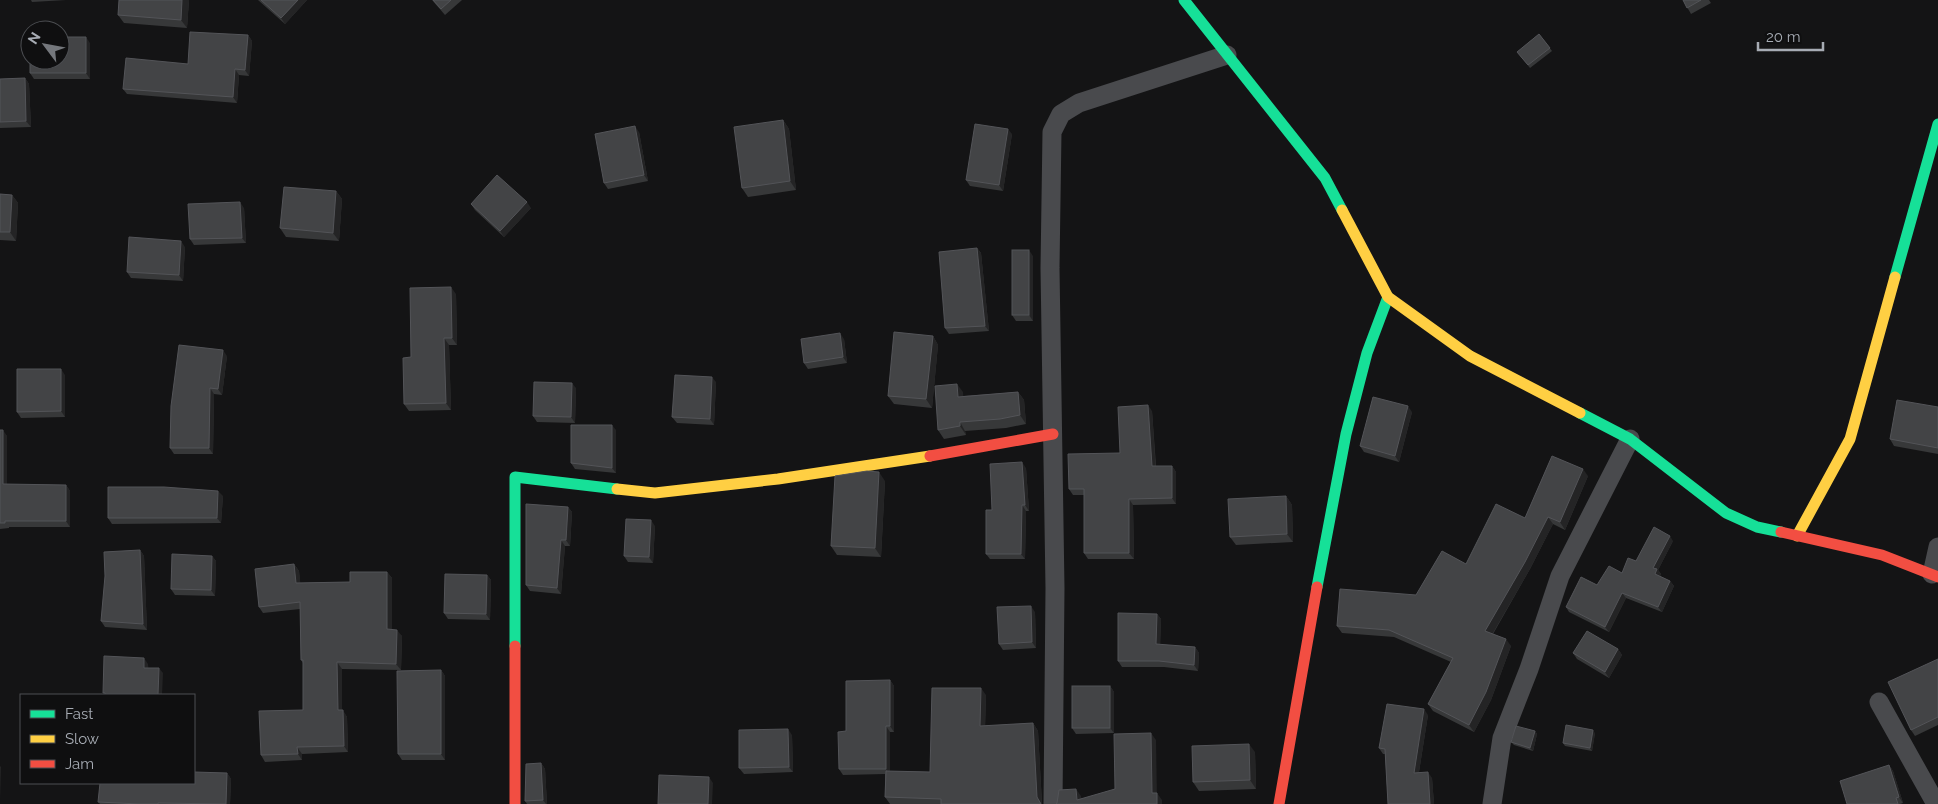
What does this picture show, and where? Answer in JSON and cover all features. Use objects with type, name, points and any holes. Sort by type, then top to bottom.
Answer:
[{"type":"street","points":[[1184,0],[1325,178],[1388,297],[1470,356],[1630,439],[1726,513],[1757,527],[1882,555],[1935,576],[1938,547]]},
{"type":"street","points":[[1052,804],[1055,588],[1050,268],[1052,132],[1061,114],[1079,103],[1227,55]]},
{"type":"street","points":[[1797,536],[1850,439],[1938,124]]},
{"type":"street","points":[[1279,804],[1312,606],[1346,434],[1366,353],[1388,297]]},
{"type":"street","points":[[515,804],[515,477],[655,493],[778,479],[946,454],[1053,434]]},
{"type":"street","points":[[1492,804],[1502,738],[1529,669],[1560,576],[1630,439]]},
{"type":"street","points":[[1879,702],[1936,804]]},
{"type":"building","points":[[119,0],[182,0],[181,20],[118,15]]},
{"type":"building","points":[[261,0],[298,0],[281,18]]},
{"type":"building","points":[[433,0],[451,0],[441,9]]},
{"type":"building","points":[[1683,0],[1701,0],[1687,8]]},
{"type":"building","points":[[190,32],[248,35],[245,70],[235,69],[233,97],[123,89],[126,58],[188,64]]},
{"type":"building","points":[[1539,34],[1550,48],[1528,65],[1517,52]]},
{"type":"building","points":[[70,37],[86,37],[86,73],[30,73],[30,70],[70,70]]},
{"type":"building","points":[[25,78],[26,121],[0,122],[0,79]]},
{"type":"building","points":[[783,120],[790,181],[742,188],[734,127]]},
{"type":"building","points":[[975,124],[1008,129],[999,185],[966,180]]},
{"type":"building","points":[[635,126],[644,175],[604,183],[595,134]]},
{"type":"building","points":[[497,175],[527,202],[500,231],[471,204]]},
{"type":"building","points":[[284,187],[336,191],[333,233],[280,228]]},
{"type":"building","points":[[0,194],[12,195],[10,232],[0,232]]},
{"type":"building","points":[[240,202],[242,238],[190,239],[188,204]]},
{"type":"building","points":[[129,237],[181,241],[179,275],[127,272]]},
{"type":"building","points":[[977,248],[985,326],[945,328],[939,252]]},
{"type":"building","points":[[1012,250],[1029,250],[1029,315],[1012,315]]},
{"type":"building","points":[[451,287],[452,338],[444,338],[446,403],[404,404],[403,358],[411,357],[410,288]]},
{"type":"building","points":[[894,332],[933,336],[926,399],[888,396]]},
{"type":"building","points":[[840,333],[843,357],[804,363],[801,339]]},
{"type":"building","points":[[179,345],[223,350],[218,389],[210,388],[209,448],[170,448],[171,406]]},
{"type":"building","points":[[17,369],[61,369],[61,411],[17,412]]},
{"type":"building","points":[[675,375],[712,377],[710,419],[672,417]]},
{"type":"building","points":[[534,382],[572,383],[571,417],[533,416]]},
{"type":"building","points":[[957,384],[958,397],[1018,392],[1020,415],[1000,419],[960,422],[960,426],[938,430],[935,386]]},
{"type":"building","points":[[1373,397],[1408,406],[1395,456],[1360,446]]},
{"type":"building","points":[[1897,400],[1938,407],[1938,448],[1890,439]]},
{"type":"building","points":[[1148,405],[1152,466],[1172,466],[1172,498],[1129,499],[1129,553],[1084,553],[1084,489],[1069,489],[1068,454],[1120,453],[1118,407]]},
{"type":"building","points":[[571,425],[612,425],[612,468],[571,463]]},
{"type":"building","points":[[0,430],[3,430],[3,484],[66,485],[66,521],[5,521],[5,523],[0,523]]},
{"type":"building","points":[[1552,456],[1583,469],[1560,522],[1548,517],[1525,562],[1485,631],[1506,639],[1486,692],[1469,725],[1428,704],[1453,658],[1389,630],[1337,626],[1340,589],[1416,595],[1442,551],[1466,564],[1496,504],[1525,518]]},
{"type":"building","points":[[1022,462],[1025,505],[1022,505],[1021,554],[986,554],[986,510],[992,510],[990,464]]},
{"type":"building","points":[[867,471],[879,472],[875,548],[831,546],[835,476]]},
{"type":"building","points":[[108,487],[164,487],[218,491],[217,518],[108,518]]},
{"type":"building","points":[[1286,496],[1287,534],[1230,537],[1228,499]]},
{"type":"building","points":[[526,504],[568,507],[566,540],[561,540],[557,588],[526,585]]},
{"type":"building","points":[[626,519],[651,520],[649,557],[624,556]]},
{"type":"building","points":[[1654,527],[1670,536],[1653,568],[1657,569],[1655,574],[1670,581],[1658,607],[1622,593],[1605,627],[1566,607],[1581,577],[1597,585],[1609,566],[1622,573],[1628,558],[1636,561]]},
{"type":"building","points":[[140,550],[143,624],[101,621],[105,576],[104,552]]},
{"type":"building","points":[[172,554],[212,556],[211,590],[171,589]]},
{"type":"building","points":[[294,564],[296,583],[350,582],[350,572],[387,572],[387,629],[397,630],[396,664],[337,662],[338,710],[343,710],[344,746],[297,747],[298,754],[261,755],[259,711],[303,710],[303,660],[301,660],[300,602],[259,607],[255,569]]},
{"type":"building","points":[[445,574],[487,575],[486,614],[444,613]]},
{"type":"building","points":[[1031,606],[1032,642],[999,644],[997,607]]},
{"type":"building","points":[[1118,613],[1157,614],[1156,644],[1195,647],[1194,665],[1159,661],[1118,661]]},
{"type":"building","points":[[1587,631],[1618,649],[1605,672],[1573,653]]},
{"type":"building","points":[[104,656],[144,658],[144,668],[159,668],[158,694],[103,693]]},
{"type":"building","points":[[1938,659],[1938,717],[1911,730],[1888,682]]},
{"type":"building","points":[[441,670],[441,754],[398,754],[397,671]]},
{"type":"building","points":[[890,680],[890,726],[886,726],[886,769],[839,769],[838,732],[846,731],[846,681]]},
{"type":"building","points":[[1072,686],[1110,686],[1110,728],[1072,728]]},
{"type":"building","points":[[932,688],[981,688],[980,726],[1033,723],[1037,797],[1041,804],[941,804],[941,799],[885,797],[886,771],[930,772]]},
{"type":"building","points":[[1387,704],[1424,709],[1414,773],[1428,772],[1430,804],[1388,804],[1385,749],[1379,748]]},
{"type":"building","points":[[1566,725],[1593,730],[1590,748],[1563,743]]},
{"type":"building","points":[[1516,726],[1535,731],[1530,748],[1511,742]]},
{"type":"building","points":[[788,729],[789,767],[739,768],[739,730]]},
{"type":"building","points":[[1151,733],[1152,793],[1157,793],[1157,804],[1056,804],[1059,790],[1076,789],[1077,800],[1115,789],[1114,734]]},
{"type":"building","points":[[1249,744],[1250,780],[1193,782],[1192,746]]},
{"type":"building","points":[[541,763],[543,800],[525,801],[526,764]]},
{"type":"building","points":[[1889,765],[1899,797],[1896,798],[1898,804],[1847,804],[1840,781]]},
{"type":"building","points":[[195,772],[227,773],[226,804],[98,802],[100,784],[195,784]]},
{"type":"building","points":[[659,775],[709,777],[708,804],[658,804]]},
{"type":"traffic: fast","points":[[1184,0],[1325,178],[1342,210]]},
{"type":"traffic: fast","points":[[1895,277],[1938,124]]},
{"type":"traffic: fast","points":[[1317,587],[1346,434],[1367,353],[1388,297]]},
{"type":"traffic: fast","points":[[1580,413],[1630,439],[1726,513],[1757,527],[1781,532]]},
{"type":"traffic: fast","points":[[515,646],[515,477],[617,489]]},
{"type":"traffic: slow","points":[[1342,210],[1388,297],[1470,356],[1580,413]]},
{"type":"traffic: slow","points":[[1797,536],[1850,439],[1895,277]]},
{"type":"traffic: slow","points":[[617,489],[655,493],[778,479],[930,456]]},
{"type":"traffic: jam","points":[[930,456],[1053,434]]},
{"type":"traffic: jam","points":[[1781,532],[1882,555],[1938,577]]},
{"type":"traffic: jam","points":[[1279,804],[1317,587]]},
{"type":"traffic: jam","points":[[515,646],[515,804]]}]
